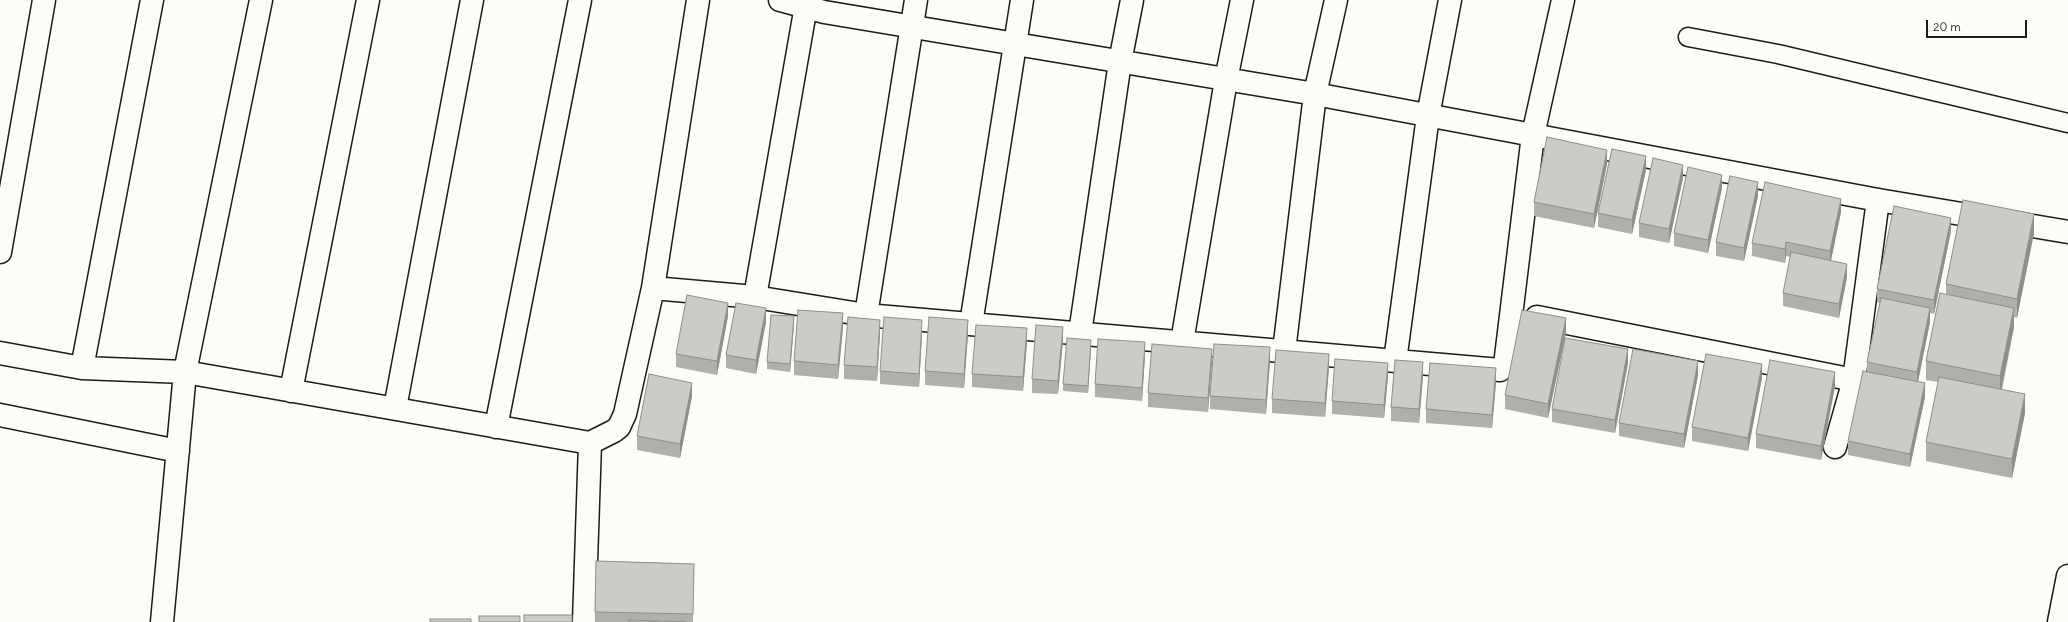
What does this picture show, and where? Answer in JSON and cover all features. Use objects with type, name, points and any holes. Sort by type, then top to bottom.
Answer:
[{"type":"street","points":[[0,252],[44,0]]},
{"type":"street","points":[[82,368],[152,0]]},
{"type":"street","points":[[162,622],[185,372],[261,0]]},
{"type":"street","points":[[291,390],[368,0]]},
{"type":"street","points":[[395,408],[472,0]]},
{"type":"street","points":[[496,427],[580,0]]},
{"type":"street","points":[[0,354],[82,368],[185,372],[590,443],[614,431],[623,421],[653,288],[698,0]]},
{"type":"street","points":[[780,0],[806,3],[824,12],[1315,94],[1878,200],[2068,232]]},
{"type":"street","points":[[866,315],[916,0]]},
{"type":"street","points":[[971,324],[1022,0]]},
{"type":"street","points":[[1080,333],[1120,62],[1132,0]]},
{"type":"street","points":[[1182,342],[1226,80],[1242,0]]},
{"type":"street","points":[[1284,351],[1315,94],[1336,0]]},
{"type":"street","points":[[1395,361],[1428,116],[1450,0]]},
{"type":"street","points":[[653,288],[755,297],[866,315],[1500,370],[1505,365],[1533,135],[1563,0]]},
{"type":"street","points":[[755,297],[806,3]]},
{"type":"street","points":[[1835,447],[1854,380],[1878,200]]},
{"type":"street","points":[[1512,312],[1854,380]]},
{"type":"street","points":[[0,415],[178,451]]},
{"type":"street","points":[[584,622],[590,443]]},
{"type":"street","points":[[2059,622],[2068,576]]},
{"type":"lane","points":[[1688,37],[1778,54],[2068,123]]},
{"type":"building","points":[[1547,137],[1607,150],[1594,214],[1534,202]]},
{"type":"building","points":[[1612,149],[1646,156],[1632,220],[1598,213]]},
{"type":"building","points":[[1653,158],[1683,165],[1669,229],[1639,223]]},
{"type":"building","points":[[1688,167],[1722,175],[1708,240],[1674,233]]},
{"type":"building","points":[[1730,176],[1758,182],[1744,248],[1716,242]]},
{"type":"building","points":[[1765,182],[1841,199],[1830,251],[1786,242],[1785,249],[1752,243]]},
{"type":"building","points":[[1963,200],[2034,214],[2017,299],[1946,284]]},
{"type":"building","points":[[1894,206],[1951,218],[1934,300],[1877,289]]},
{"type":"building","points":[[1791,252],[1847,264],[1839,304],[1783,293]]},
{"type":"building","points":[[1940,293],[2014,308],[2000,376],[1926,361]]},
{"type":"building","points":[[687,295],[728,303],[717,361],[676,354]]},
{"type":"building","points":[[1881,298],[1930,308],[1917,372],[1867,362]]},
{"type":"building","points":[[736,303],[766,308],[756,360],[726,355]]},
{"type":"building","points":[[798,310],[843,313],[838,365],[794,361]]},
{"type":"building","points":[[1522,310],[1566,318],[1548,404],[1505,395]]},
{"type":"building","points":[[771,315],[794,316],[790,364],[767,362]]},
{"type":"building","points":[[848,317],[880,320],[877,367],[844,365]]},
{"type":"building","points":[[884,317],[922,320],[919,374],[880,371]]},
{"type":"building","points":[[929,317],[968,320],[964,374],[925,371]]},
{"type":"building","points":[[976,325],[1027,328],[1023,377],[972,374]]},
{"type":"building","points":[[1036,325],[1063,327],[1058,381],[1032,379]]},
{"type":"building","points":[[1067,338],[1091,340],[1088,386],[1063,384]]},
{"type":"building","points":[[1565,338],[1628,349],[1615,420],[1552,409]]},
{"type":"building","points":[[1098,339],[1145,342],[1142,388],[1095,384]]},
{"type":"building","points":[[1152,344],[1212,349],[1208,398],[1148,393]]},
{"type":"building","points":[[1214,344],[1270,347],[1266,400],[1210,396]]},
{"type":"building","points":[[1633,349],[1698,361],[1684,434],[1619,423]]},
{"type":"building","points":[[1276,350],[1329,354],[1325,403],[1272,399]]},
{"type":"building","points":[[1706,354],[1762,364],[1748,438],[1692,427]]},
{"type":"building","points":[[1335,359],[1388,363],[1384,405],[1332,401]]},
{"type":"building","points":[[1395,360],[1423,362],[1419,409],[1391,407]]},
{"type":"building","points":[[1770,360],[1835,372],[1821,446],[1756,434]]},
{"type":"building","points":[[1430,363],[1496,368],[1492,415],[1426,409]]},
{"type":"building","points":[[1863,371],[1925,383],[1910,454],[1848,441]]},
{"type":"building","points":[[649,374],[692,383],[680,444],[637,436]]},
{"type":"building","points":[[1939,377],[2025,394],[2012,459],[1926,442]]},
{"type":"building","points":[[596,561],[694,564],[693,614],[595,612]]},
{"type":"building","points":[[524,615],[572,615],[572,622],[524,622]]},
{"type":"building","points":[[479,616],[520,616],[520,622],[479,622]]},
{"type":"building","points":[[430,619],[471,619],[471,622],[430,622]]},
{"type":"building","points":[[629,620],[685,622],[629,622]]}]
